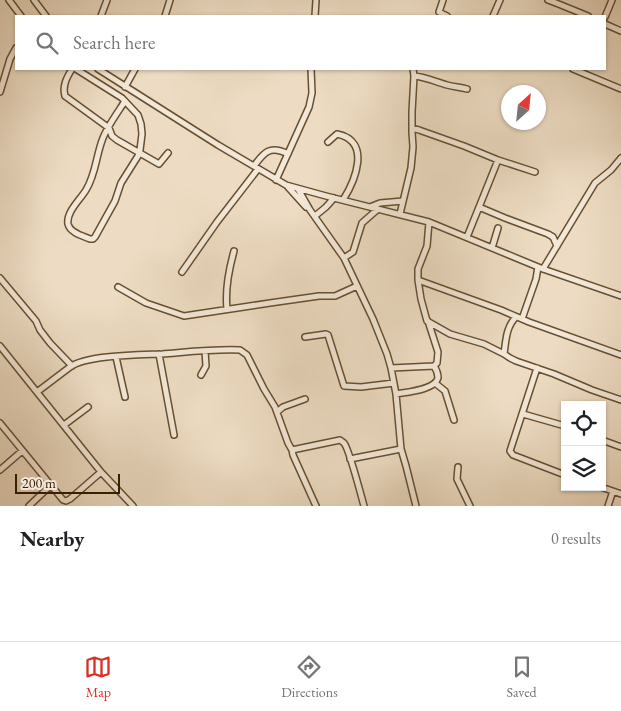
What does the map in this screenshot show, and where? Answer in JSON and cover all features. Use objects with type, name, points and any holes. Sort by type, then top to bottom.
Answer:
[{"type":"street","points":[[9,0],[20,15]]},
{"type":"street","points":[[34,0],[45,15]]},
{"type":"street","points":[[100,15],[107,0]]},
{"type":"street","points":[[165,15],[170,0]]},
{"type":"street","points":[[315,15],[316,0]]},
{"type":"street","points":[[437,14],[443,0]]},
{"type":"street","points":[[493,15],[500,0]]},
{"type":"street","points":[[548,0],[586,15]]},
{"type":"street","points":[[606,15],[612,0]]},
{"type":"street","points":[[606,24],[621,31]]},
{"type":"street","points":[[0,92],[10,59],[15,50]]},
{"type":"street","points":[[73,70],[64,86],[64,96],[109,128],[112,136],[159,164],[168,153]]},
{"type":"street","points":[[76,70],[125,101],[138,115],[142,134],[139,152],[121,183],[115,201],[95,237],[90,239],[72,231],[68,224],[71,212],[87,190],[103,138],[125,101]]},
{"type":"street","points":[[100,70],[286,185],[429,222],[540,268],[621,296]]},
{"type":"street","points":[[125,87],[134,70]]},
{"type":"street","points":[[276,180],[309,107],[312,93],[311,70]]},
{"type":"street","points":[[400,214],[411,168],[414,70]]},
{"type":"street","points":[[575,70],[621,89]]},
{"type":"street","points":[[414,76],[467,89]]},
{"type":"street","points":[[412,128],[535,172]]},
{"type":"street","points":[[328,142],[337,134],[342,135],[354,144],[357,150],[359,158],[357,168],[343,200]]},
{"type":"street","points":[[182,272],[256,168],[261,156],[274,149],[288,154]]},
{"type":"street","points":[[504,354],[509,326],[519,318],[540,268],[557,246],[596,183],[621,158]]},
{"type":"street","points":[[466,237],[498,160]]},
{"type":"street","points":[[286,185],[315,216],[344,258],[380,336],[391,368],[396,394],[401,449],[416,506]]},
{"type":"street","points":[[298,189],[310,210]]},
{"type":"street","points":[[315,216],[334,198]]},
{"type":"street","points":[[370,207],[380,202],[403,201]]},
{"type":"street","points":[[479,207],[548,234],[553,237],[557,246]]},
{"type":"street","points":[[344,258],[353,252],[362,223],[378,209]]},
{"type":"street","points":[[429,222],[427,246],[418,270],[418,280],[427,321],[438,352],[437,363],[434,366]]},
{"type":"street","points":[[492,248],[498,228]]},
{"type":"street","points":[[227,309],[226,299],[234,252]]},
{"type":"street","points":[[0,278],[36,321],[50,343],[72,366]]},
{"type":"street","points":[[418,280],[621,355]]},
{"type":"street","points":[[118,287],[146,303],[184,316],[335,296],[357,286]]},
{"type":"street","points":[[427,321],[450,334],[484,344],[516,361],[621,400]]},
{"type":"street","points":[[434,342],[438,328]]},
{"type":"street","points":[[305,337],[328,335],[344,386],[361,387],[394,383]]},
{"type":"street","points":[[0,346],[101,472],[133,506]]},
{"type":"street","points":[[37,392],[72,366],[82,361],[218,350],[243,351],[254,367],[264,389],[278,412],[288,443],[316,506]]},
{"type":"street","points":[[201,375],[206,366],[205,351]]},
{"type":"street","points":[[159,354],[174,435]]},
{"type":"street","points":[[116,357],[125,397]]},
{"type":"street","points":[[391,368],[434,366]]},
{"type":"street","points":[[396,394],[425,389],[435,383],[438,378],[434,366]]},
{"type":"street","points":[[537,368],[510,451],[561,473]]},
{"type":"street","points":[[435,383],[445,391],[454,420]]},
{"type":"street","points":[[278,412],[283,408],[304,400]]},
{"type":"street","points":[[64,425],[88,407]]},
{"type":"street","points":[[523,414],[561,425]]},
{"type":"street","points":[[0,423],[63,500],[70,499],[101,472]]},
{"type":"street","points":[[292,450],[340,440],[345,444],[364,506]]},
{"type":"street","points":[[606,441],[621,447]]},
{"type":"street","points":[[350,459],[401,449]]},
{"type":"street","points":[[0,470],[22,451]]},
{"type":"street","points":[[458,467],[457,479],[470,506]]},
{"type":"street","points":[[29,506],[50,486]]},
{"type":"street","points":[[606,489],[621,494]]},
{"type":"street","points":[[608,506],[613,491]]}]
